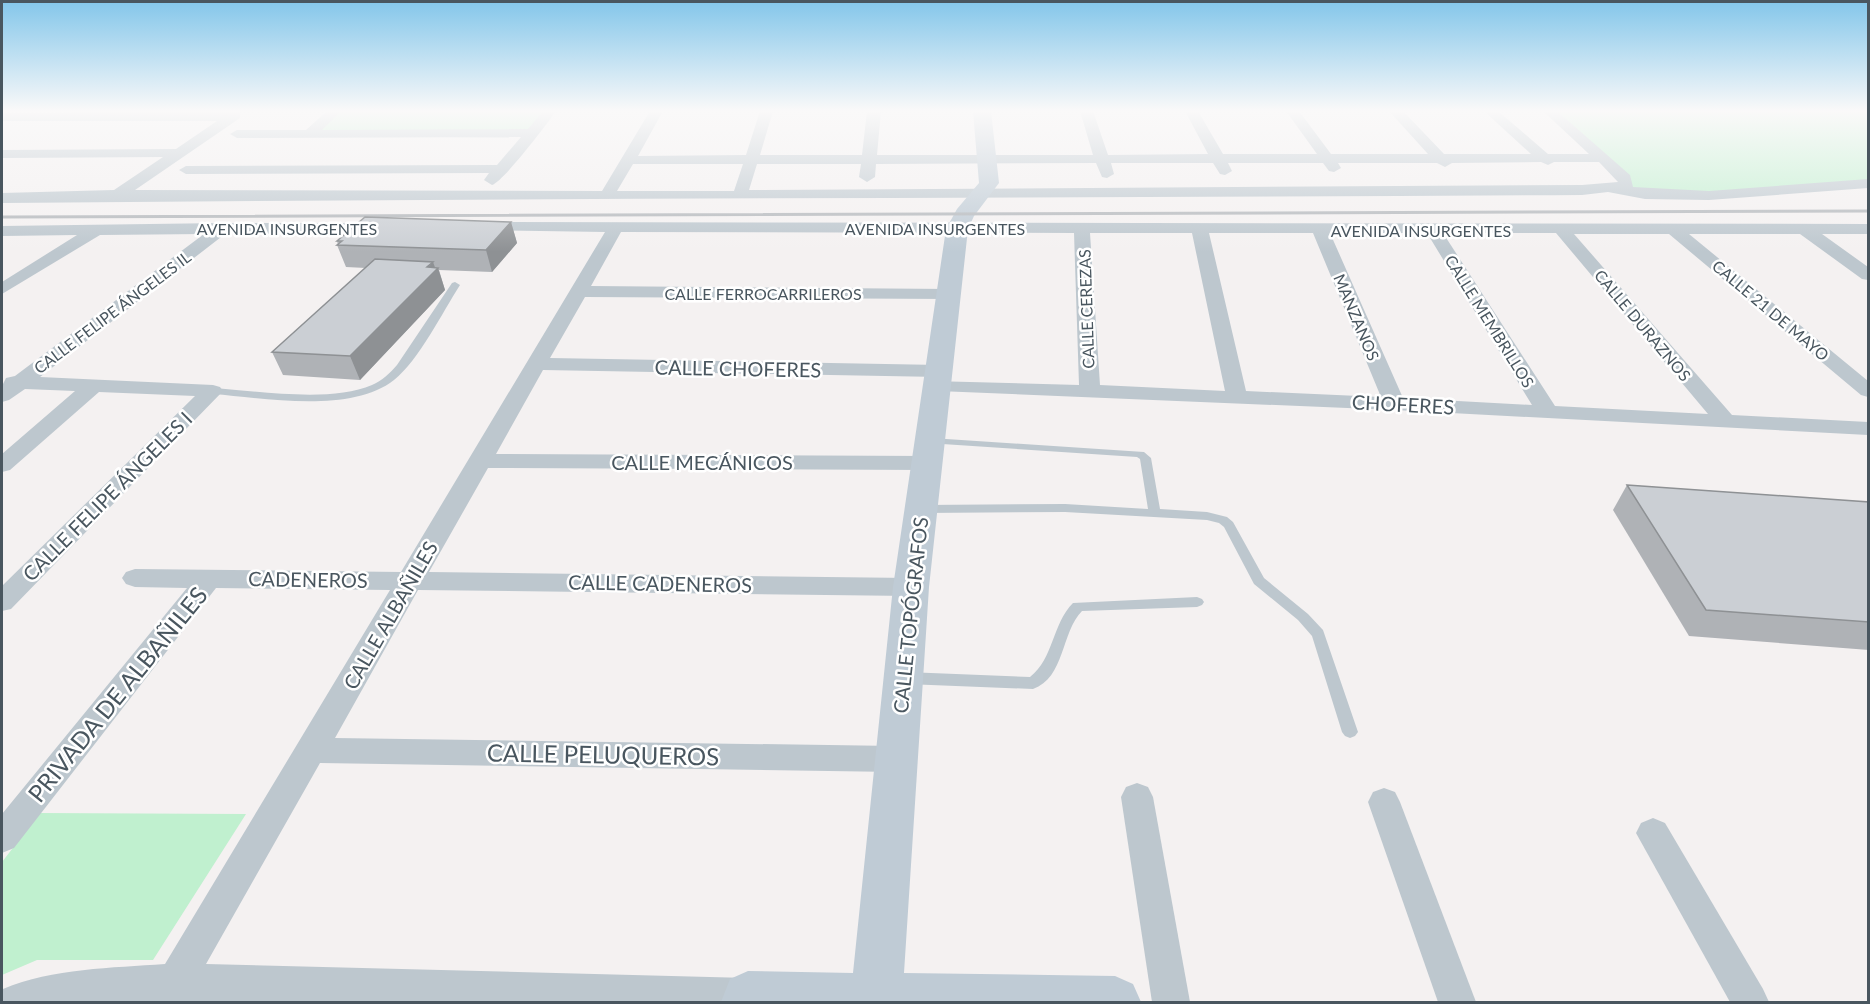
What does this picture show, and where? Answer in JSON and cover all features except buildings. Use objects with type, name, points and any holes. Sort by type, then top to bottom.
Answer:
[{"type":"street","points":[[118,195],[171,158]]},
{"type":"street","points":[[487,186],[511,158]]},
{"type":"street","points":[[1326,158],[1352,191]]},
{"type":"street","points":[[1440,158],[1472,191]]},
{"type":"street","points":[[1545,158],[1582,190]]},
{"type":"street","points":[[607,196],[628,160],[1604,158],[1625,178],[1626,186],[1617,189]]},
{"type":"street","points":[[1218,159],[1236,191]]},
{"type":"street","points":[[740,195],[750,160]]},
{"type":"street","points":[[865,194],[869,160]]},
{"type":"street","points":[[957,229],[962,214],[982,194],[989,183],[987,160]]},
{"type":"street","points":[[1102,160],[1114,193]]},
{"type":"street","points":[[186,170],[502,169]]},
{"type":"street","name":"AVENIDA INSURGENTES","points":[[2,198],[118,195],[607,196],[1617,189],[1647,195],[1708,196],[1806,186],[1869,184]]},
{"type":"street","name":"CALLE ALBAÑILES","points":[[170,992],[616,226]]},
{"type":"street","name":"AVENIDA INSURGENTES","points":[[465,227],[1320,231],[1869,229]]},
{"type":"street","name":"CALLE FELIPE ÁNGELES IL","points":[[2,396],[10,382],[223,228]]},
{"type":"street","name":"AVENIDA INSURGENTES","points":[[2,231],[396,228]]},
{"type":"street","name":"CALLE TOPÓGRAFOS","points":[[876,1000],[911,587],[957,229]]},
{"type":"street","name":"CALLE CEREZAS","points":[[1083,229],[1089,390]]},
{"type":"street","name":"CALLE DURAZNOS","points":[[1561,229],[1725,421]]},
{"type":"street","name":"CALLE 21 DE MAYO","points":[[1673,229],[1867,389]]},
{"type":"street","points":[[1804,229],[1869,275]]},
{"type":"street","points":[[2,289],[97,230]]},
{"type":"street","points":[[1200,230],[1237,397]]},
{"type":"street","name":"CALLE MEMBRILLOS","points":[[1433,230],[1547,411]]},
{"type":"street","name":"MANZANOS","points":[[1320,231],[1395,404]]},
{"type":"street","name":"CALLE FERROCARRILEROS","points":[[577,291],[950,294]]},
{"type":"street","name":"CALLE CHOFERES","points":[[536,364],[939,378]]},
{"type":"street","name":"CHOFERES","points":[[939,378],[1089,390],[1547,411],[1869,429]]},
{"type":"street","points":[[10,382],[213,391]]},
{"type":"street","points":[[2,465],[95,385]]},
{"type":"street","name":"CALLE FELIPE ÁNGELES I","points":[[2,602],[213,391]]},
{"type":"street","name":"CALLE MECÁNICOS","points":[[478,461],[928,452]]},
{"type":"street","name":"CADENEROS","points":[[135,578],[409,581]]},
{"type":"street","name":"PRIVADA DE ALBAÑILES","points":[[2,838],[210,578]]},
{"type":"street","name":"CALLE CADENEROS","points":[[409,581],[911,587]]},
{"type":"street","name":"CALLE PELUQUEROS","points":[[311,750],[895,759]]},
{"type":"street","points":[[1137,797],[1171,1002]]},
{"type":"street","points":[[1384,802],[1457,1002]]},
{"type":"street","points":[[1653,832],[1750,1002]]},
{"type":"street","points":[[16,1002],[81,989],[748,1000],[1115,1002]]},
{"type":"lane","points":[[213,391],[341,397],[372,390],[384,384],[400,367],[455,285]]},
{"type":"lane","points":[[928,452],[1140,454],[1146,458],[1155,513]]},
{"type":"lane","points":[[921,509],[1053,508],[1207,516],[1223,520],[1229,525],[1259,581],[1303,618],[1318,634],[1350,732]]},
{"type":"lane","points":[[902,677],[1033,683],[1047,673],[1070,617],[1078,606],[1197,602]]},
{"type":"green space","points":[[1596,158],[1868,158],[1868,184],[1674,196],[1626,186]]},
{"type":"green space","points":[[40,813],[246,814],[153,960],[37,960],[2,975],[2,862]]},
{"type":"railway","points":[[2,217],[1868,211]]}]
